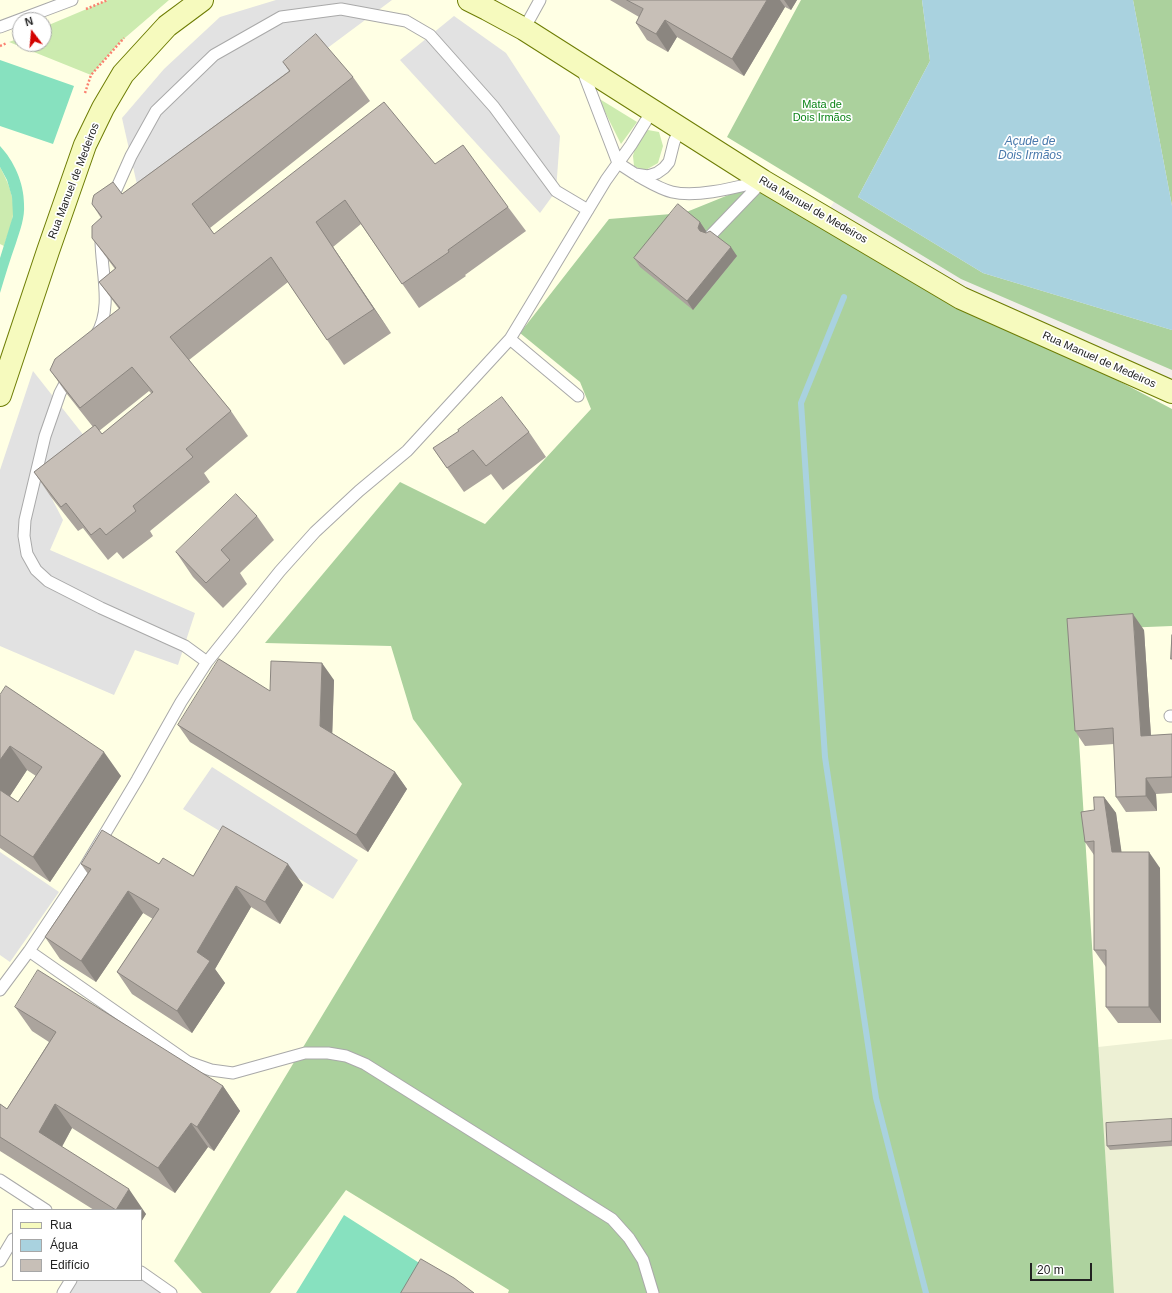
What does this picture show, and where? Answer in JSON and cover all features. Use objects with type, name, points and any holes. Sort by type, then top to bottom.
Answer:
[{"type":"main road","name":"Rua Manuel de Medeiros","points":[[0,395],[85,145],[103,108],[123,74],[167,26],[202,0]]},
{"type":"main road","name":"Rua Manuel de Medeiros","points":[[478,3],[582,66],[763,181],[962,298],[1172,392]]},
{"type":"lane","points":[[0,27],[72,0]]},
{"type":"lane","points":[[524,30],[540,0]]},
{"type":"lane","points":[[106,214],[131,156],[156,111],[214,56],[281,17],[341,9],[406,21],[430,35],[494,106],[556,191],[588,210]]},
{"type":"lane","points":[[582,66],[618,163],[634,174],[655,186],[673,192],[695,193],[726,189],[763,181]]},
{"type":"lane","points":[[0,990],[29,951],[85,867],[181,702],[207,662],[280,571],[315,532],[359,491],[407,451],[510,339],[557,259],[652,111]]},
{"type":"lane","points":[[634,174],[648,176],[657,173],[664,168],[669,162],[674,142],[680,128]]},
{"type":"lane","points":[[711,235],[763,181]]},
{"type":"lane","points":[[88,347],[101,328],[105,311],[101,238],[102,226]]},
{"type":"lane","points":[[510,339],[578,396]]},
{"type":"lane","points":[[76,366],[67,378],[45,436],[25,520],[24,536],[27,554],[36,570],[48,581],[102,608],[185,646],[207,662]]},
{"type":"lane","points":[[29,951],[188,1062],[211,1070],[233,1073],[305,1053],[328,1053],[346,1056],[365,1064],[612,1219],[629,1238],[643,1260],[653,1293]]},
{"type":"lane","points":[[0,1180],[32,1206],[42,1209]]},
{"type":"lane","points":[[0,1261],[12,1241]]},
{"type":"lane","points":[[142,1273],[171,1293]]},
{"type":"lane","points":[[62,1293],[70,1281]]},
{"type":"shaded area","points":[[0,0],[912,0],[925,59],[825,216],[962,298],[1172,392],[1172,1293],[0,1293]]},
{"type":"shaded area","points":[[276,0],[392,0],[138,189],[122,118],[164,69],[220,17]]},
{"type":"shaded area","points":[[454,16],[506,53],[560,136],[556,191],[540,213],[400,60]]},
{"type":"shaded area","points":[[33,371],[100,456],[50,495],[63,520],[50,550],[195,613],[178,665],[135,650],[114,695],[0,646],[0,470]]},
{"type":"shaded area","points":[[212,767],[358,860],[333,899],[183,809]]},
{"type":"shaded area","points":[[0,852],[59,892],[10,962],[0,955]]},
{"type":"shaded area","points":[[1172,1039],[1172,1293],[1114,1293],[1098,1047]]},
{"type":"shaded area","points":[[142,1273],[174,1293],[64,1293],[71,1281],[142,1281]]},
{"type":"green space","points":[[108,0],[169,0],[119,43],[91,75],[34,52],[52,52],[52,24]]},
{"type":"green space","name":"Mata de Dois Irmãos","points":[[801,0],[922,0],[930,61],[858,197],[983,273],[1172,330],[1172,370],[961,279],[727,137]]},
{"type":"green space","points":[[1133,0],[1172,0],[1172,206]]},
{"type":"green space","points":[[0,60],[74,86],[53,144],[0,126]]},
{"type":"green space","points":[[598,98],[637,122],[621,144]]},
{"type":"green space","points":[[648,130],[659,132],[663,146],[658,163],[644,171],[634,166],[633,156],[638,136]]},
{"type":"green space","points":[[0,146],[10,158],[20,180],[24,196],[24,209],[21,229],[0,293],[0,258],[13,216],[12,197],[7,180],[0,167]]},
{"type":"green space","points":[[0,167],[6,178],[13,202],[12,223],[4,246],[0,244]]},
{"type":"green space","points":[[763,181],[961,298],[1172,409],[1172,626],[1072,630],[1114,1293],[508,1293],[509,1290],[346,1190],[270,1293],[202,1293],[174,1261],[462,784],[413,719],[391,646],[265,643],[400,482],[485,524],[591,409],[580,382],[520,333],[609,219],[684,213]]},
{"type":"green space","points":[[344,1215],[424,1266],[409,1293],[296,1293]]},
{"type":"water","name":"Açude de Dois Irmãos","points":[[922,0],[1133,0],[1172,206],[1172,330],[983,273],[858,197],[930,61]]},
{"type":"building","points":[[627,0],[767,0],[732,59],[665,20],[656,34],[636,23],[643,9]]},
{"type":"building","points":[[316,34],[353,77],[192,204],[214,234],[384,102],[435,164],[463,145],[508,207],[448,250],[449,252],[402,284],[345,200],[316,222],[374,309],[327,340],[271,257],[170,337],[231,411],[186,449],[193,457],[133,506],[136,511],[106,535],[100,528],[91,535],[66,503],[61,507],[34,472],[95,425],[102,434],[153,392],[132,367],[80,408],[50,370],[55,359],[120,308],[99,282],[116,268],[92,238],[92,226],[102,217],[92,204],[94,195],[113,182],[122,194],[290,71],[283,62]]},
{"type":"building","points":[[678,204],[700,222],[698,228],[700,231],[706,233],[710,231],[731,247],[687,301],[634,258]]},
{"type":"building","points":[[502,397],[529,432],[486,466],[473,450],[447,468],[433,448],[459,431],[458,430]]},
{"type":"building","points":[[236,494],[257,516],[221,550],[230,560],[206,583],[176,552]]},
{"type":"building","points":[[1133,614],[1141,736],[1172,734],[1172,777],[1146,778],[1146,796],[1116,797],[1113,728],[1075,731],[1067,619]]},
{"type":"building","points":[[1172,635],[1172,659],[1171,659]]},
{"type":"building","points":[[219,659],[270,691],[271,661],[322,663],[320,726],[395,772],[356,835],[178,725]]},
{"type":"building","points":[[6,686],[104,752],[33,857],[0,835],[0,790],[18,802],[42,767],[10,746],[0,760],[0,695]]},
{"type":"building","points":[[1094,797],[1104,797],[1112,852],[1149,852],[1149,1007],[1106,1007],[1106,950],[1094,950],[1094,841],[1085,842],[1081,812],[1094,810]]},
{"type":"building","points":[[223,826],[288,864],[265,902],[236,886],[197,952],[210,961],[177,1011],[117,972],[159,909],[128,891],[81,961],[45,937],[91,869],[81,864],[102,830],[159,864],[163,858],[193,876]]},
{"type":"building","points":[[38,970],[223,1086],[197,1127],[191,1123],[158,1168],[55,1104],[39,1132],[129,1189],[117,1209],[0,1137],[0,1104],[7,1109],[56,1032],[15,1007]]},
{"type":"building","points":[[1172,1119],[1172,1141],[1107,1146],[1106,1123]]},
{"type":"building","points":[[421,1259],[454,1278],[474,1293],[401,1293]]},
{"type":"waterway","points":[[844,297],[801,403],[825,757],[876,1098],[926,1293]]}]
